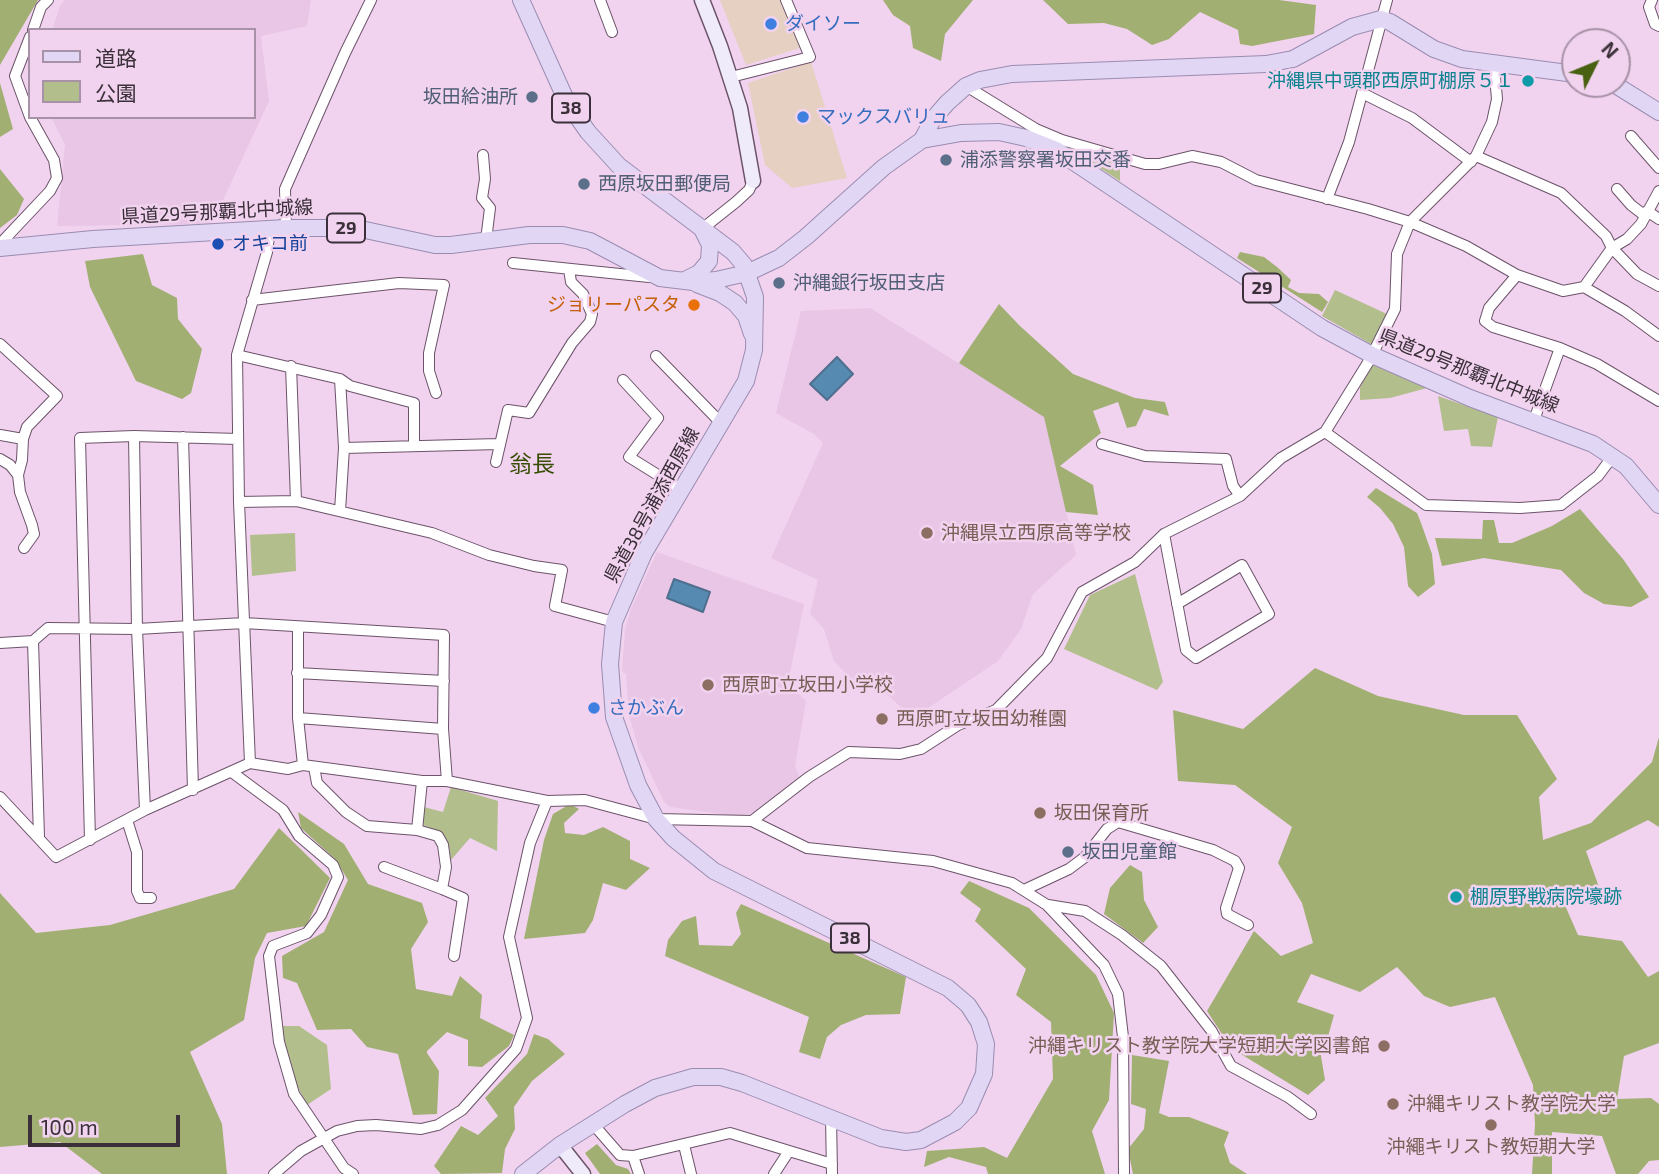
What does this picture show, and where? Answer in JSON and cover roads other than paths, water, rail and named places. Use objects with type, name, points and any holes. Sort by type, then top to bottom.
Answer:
[{"type":"main road","name":"県道38号浦添西原線","points":[[521,0],[567,102],[588,132],[619,166],[733,252],[747,273],[756,307],[754,350],[741,391],[639,564],[614,622],[610,664],[614,717],[638,785],[656,820],[673,838],[714,871],[948,988],[968,1005],[979,1023],[986,1044],[984,1074],[969,1108],[955,1122],[929,1137],[906,1142],[881,1138],[742,1083],[721,1077],[693,1077],[655,1087],[560,1145],[527,1173]]},
{"type":"main road","name":"県道29号那覇北中城線","points":[[922,140],[937,113],[966,86],[995,76],[1266,64],[1293,59],[1352,27],[1381,19]]},
{"type":"main road","points":[[1381,19],[1450,55],[1494,65],[1561,72]]},
{"type":"main road","points":[[1631,95],[1659,113]]},
{"type":"main road","name":"県道29号那覇北中城線","points":[[0,246],[278,228],[356,228],[435,245],[547,234],[577,237],[602,247],[660,278],[686,282],[747,273],[771,263],[794,247],[884,167],[922,140],[961,133],[1034,134],[1059,145],[1322,328],[1372,355],[1470,398],[1575,435],[1613,456],[1634,474],[1659,505]]},
{"type":"main road","points":[[686,282],[699,273],[709,261],[710,245],[702,229]]},
{"type":"main road","points":[[686,282],[729,298],[740,308],[750,327],[754,350]]},
{"type":"street","points":[[34,28],[41,7],[48,0]]},
{"type":"street","points":[[250,763],[239,502],[237,355],[267,252],[278,228],[285,189],[371,0]]},
{"type":"street","points":[[600,0],[612,32]]},
{"type":"street","points":[[702,0],[730,77],[747,142],[753,181],[749,190],[702,229]]},
{"type":"street","points":[[730,77],[810,57],[786,0]]},
{"type":"street","points":[[1327,199],[1349,142],[1387,0]]},
{"type":"street","points":[[1652,0],[1649,7],[1655,24],[1659,26]]},
{"type":"street","points":[[28,43],[16,76],[28,111]]},
{"type":"street","points":[[752,821],[808,778],[849,752],[900,754],[920,749],[958,725],[996,710],[1047,657],[1082,592],[1135,562],[1164,534],[1240,496],[1281,458],[1325,432],[1372,355],[1395,309],[1397,254],[1410,222],[1473,159],[1492,122],[1497,99],[1494,65]]},
{"type":"street","points":[[966,86],[1034,134]]},
{"type":"street","points":[[1362,93],[1412,118],[1473,159],[1560,193],[1606,236],[1612,248],[1637,274],[1659,286]]},
{"type":"street","points":[[0,246],[50,191],[57,178],[54,160],[31,119]]},
{"type":"street","points":[[1631,136],[1659,169]]},
{"type":"street","points":[[1059,145],[1145,164],[1159,164],[1192,156],[1221,162],[1255,180],[1410,222],[1466,246],[1517,275],[1563,291],[1584,288],[1625,311],[1659,336]]},
{"type":"street","points":[[482,155],[485,179],[482,198],[490,208],[486,240]]},
{"type":"street","points":[[1617,189],[1631,205],[1659,219]]},
{"type":"street","points":[[1584,288],[1612,248],[1627,239],[1641,224],[1659,191]]},
{"type":"street","points":[[513,264],[660,278]]},
{"type":"street","points":[[496,462],[509,410],[529,414],[572,343],[590,322],[592,314],[583,294],[571,282],[569,269]]},
{"type":"street","points":[[1517,275],[1489,308],[1485,321],[1493,327],[1560,348],[1597,364],[1659,401]]},
{"type":"street","points":[[252,300],[398,284],[444,285],[434,320],[429,354],[429,371],[436,393]]},
{"type":"street","points":[[0,344],[57,396],[27,427],[23,439],[18,475],[20,492],[34,534],[24,548]]},
{"type":"street","points":[[1534,420],[1560,348]]},
{"type":"street","points":[[237,355],[341,379],[350,386],[414,403],[414,446]]},
{"type":"street","points":[[656,356],[722,424]]},
{"type":"street","points":[[291,366],[296,501]]},
{"type":"street","points":[[340,512],[344,448],[341,379]]},
{"type":"street","points":[[623,380],[658,418],[629,457],[682,490]]},
{"type":"street","points":[[1325,432],[1426,505],[1436,506],[1543,508],[1561,505],[1598,476],[1613,456]]},
{"type":"street","points":[[0,435],[23,439]]},
{"type":"street","points":[[90,840],[80,438],[134,436],[238,439]]},
{"type":"street","points":[[134,436],[137,629],[145,810]]},
{"type":"street","points":[[183,437],[193,790]]},
{"type":"street","points":[[344,448],[499,444]]},
{"type":"street","points":[[1102,444],[1145,456],[1226,458],[1233,486],[1240,496]]},
{"type":"street","points":[[0,459],[10,465],[18,475]]},
{"type":"street","points":[[239,502],[296,501],[432,533],[489,555],[562,570],[555,606],[614,622]]},
{"type":"street","points":[[1164,534],[1177,604],[1186,650],[1196,658],[1269,614],[1242,565],[1177,604]]},
{"type":"street","points":[[0,643],[33,641],[48,628],[137,629],[244,623],[444,635],[443,729],[447,781]]},
{"type":"street","points":[[298,627],[298,718],[309,766],[317,783],[346,812],[368,826],[417,830],[439,836],[446,867],[442,889]]},
{"type":"street","points":[[33,641],[39,837]]},
{"type":"street","points":[[297,673],[444,681]]},
{"type":"street","points":[[298,718],[443,729]]},
{"type":"street","points":[[0,797],[56,857],[145,810],[250,763],[288,769],[309,766],[422,781],[447,781],[547,802],[585,800],[656,820],[752,821],[807,848],[933,862],[1012,883],[1047,905],[1104,965],[1118,994],[1123,1037],[1124,1174]]},
{"type":"street","points":[[233,772],[283,810],[299,836],[333,865],[338,877],[321,915],[307,933],[273,946],[269,956],[274,1012],[286,1071],[294,1094],[344,1168],[354,1174]]},
{"type":"street","points":[[417,830],[422,781]]},
{"type":"street","points":[[275,1174],[287,1161],[322,1138],[357,1126],[421,1129],[438,1125],[462,1110],[516,1049],[527,1018],[509,937],[530,843],[547,802]]},
{"type":"street","points":[[127,820],[137,852],[137,891],[140,898],[151,898]]},
{"type":"street","points":[[1024,890],[1069,869],[1085,858],[1107,829],[1118,822],[1213,850],[1235,861],[1239,867],[1226,908],[1227,914],[1248,925]]},
{"type":"street","points":[[384,867],[463,898],[454,956]]},
{"type":"street","points":[[1047,905],[1085,911],[1122,935],[1161,966],[1211,1030],[1231,1066],[1288,1097],[1311,1114]]},
{"type":"street","points":[[593,1124],[620,1155],[633,1156],[684,1146],[730,1133],[789,1151],[832,1169],[831,1116]]},
{"type":"street","points":[[560,1145],[583,1174]]},
{"type":"street","points":[[684,1146],[691,1174]]},
{"type":"street","points":[[774,1174],[789,1151]]},
{"type":"street","points":[[633,1156],[639,1174]]},
{"type":"water","points":[[837,357],[853,374],[827,400],[810,384]]},
{"type":"water","points":[[674,579],[710,592],[703,612],[667,598]]},
{"type":"place","name":"ダイソー","points":[[771,24]]},
{"type":"place","name":"沖縄県中頭郡西原町棚原５１","points":[[1528,81]]},
{"type":"place","name":"坂田給油所","points":[[532,97]]},
{"type":"place","name":"マックスバリュ","points":[[803,117]]},
{"type":"place","name":"浦添警察署坂田交番","points":[[946,160]]},
{"type":"place","name":"西原坂田郵便局","points":[[584,184]]},
{"type":"place","name":"オキコ前","points":[[218,244]]},
{"type":"place","name":"沖縄銀行坂田支店","points":[[779,283]]},
{"type":"place","name":"ジョリーパスタ","points":[[694,305]]},
{"type":"place","name":"沖縄県立西原高等学校","points":[[927,533]]},
{"type":"place","name":"西原町立坂田小学校","points":[[708,685]]},
{"type":"place","name":"さかぶん","points":[[594,708]]},
{"type":"place","name":"西原町立坂田幼稚園","points":[[882,719]]},
{"type":"place","name":"坂田保育所","points":[[1040,813]]},
{"type":"place","name":"坂田児童館","points":[[1068,852]]},
{"type":"place","name":"棚原野戦病院壕跡","points":[[1456,897]]},
{"type":"place","name":"沖縄キリスト教学院大学短期大学図書館","points":[[1384,1046]]},
{"type":"place","name":"沖縄キリスト教学院大学","points":[[1393,1104]]},
{"type":"place","name":"沖繩キリスト教短期大学","points":[[1491,1125]]},
{"type":"district","name":"翁長","points":[[532,464]]}]
